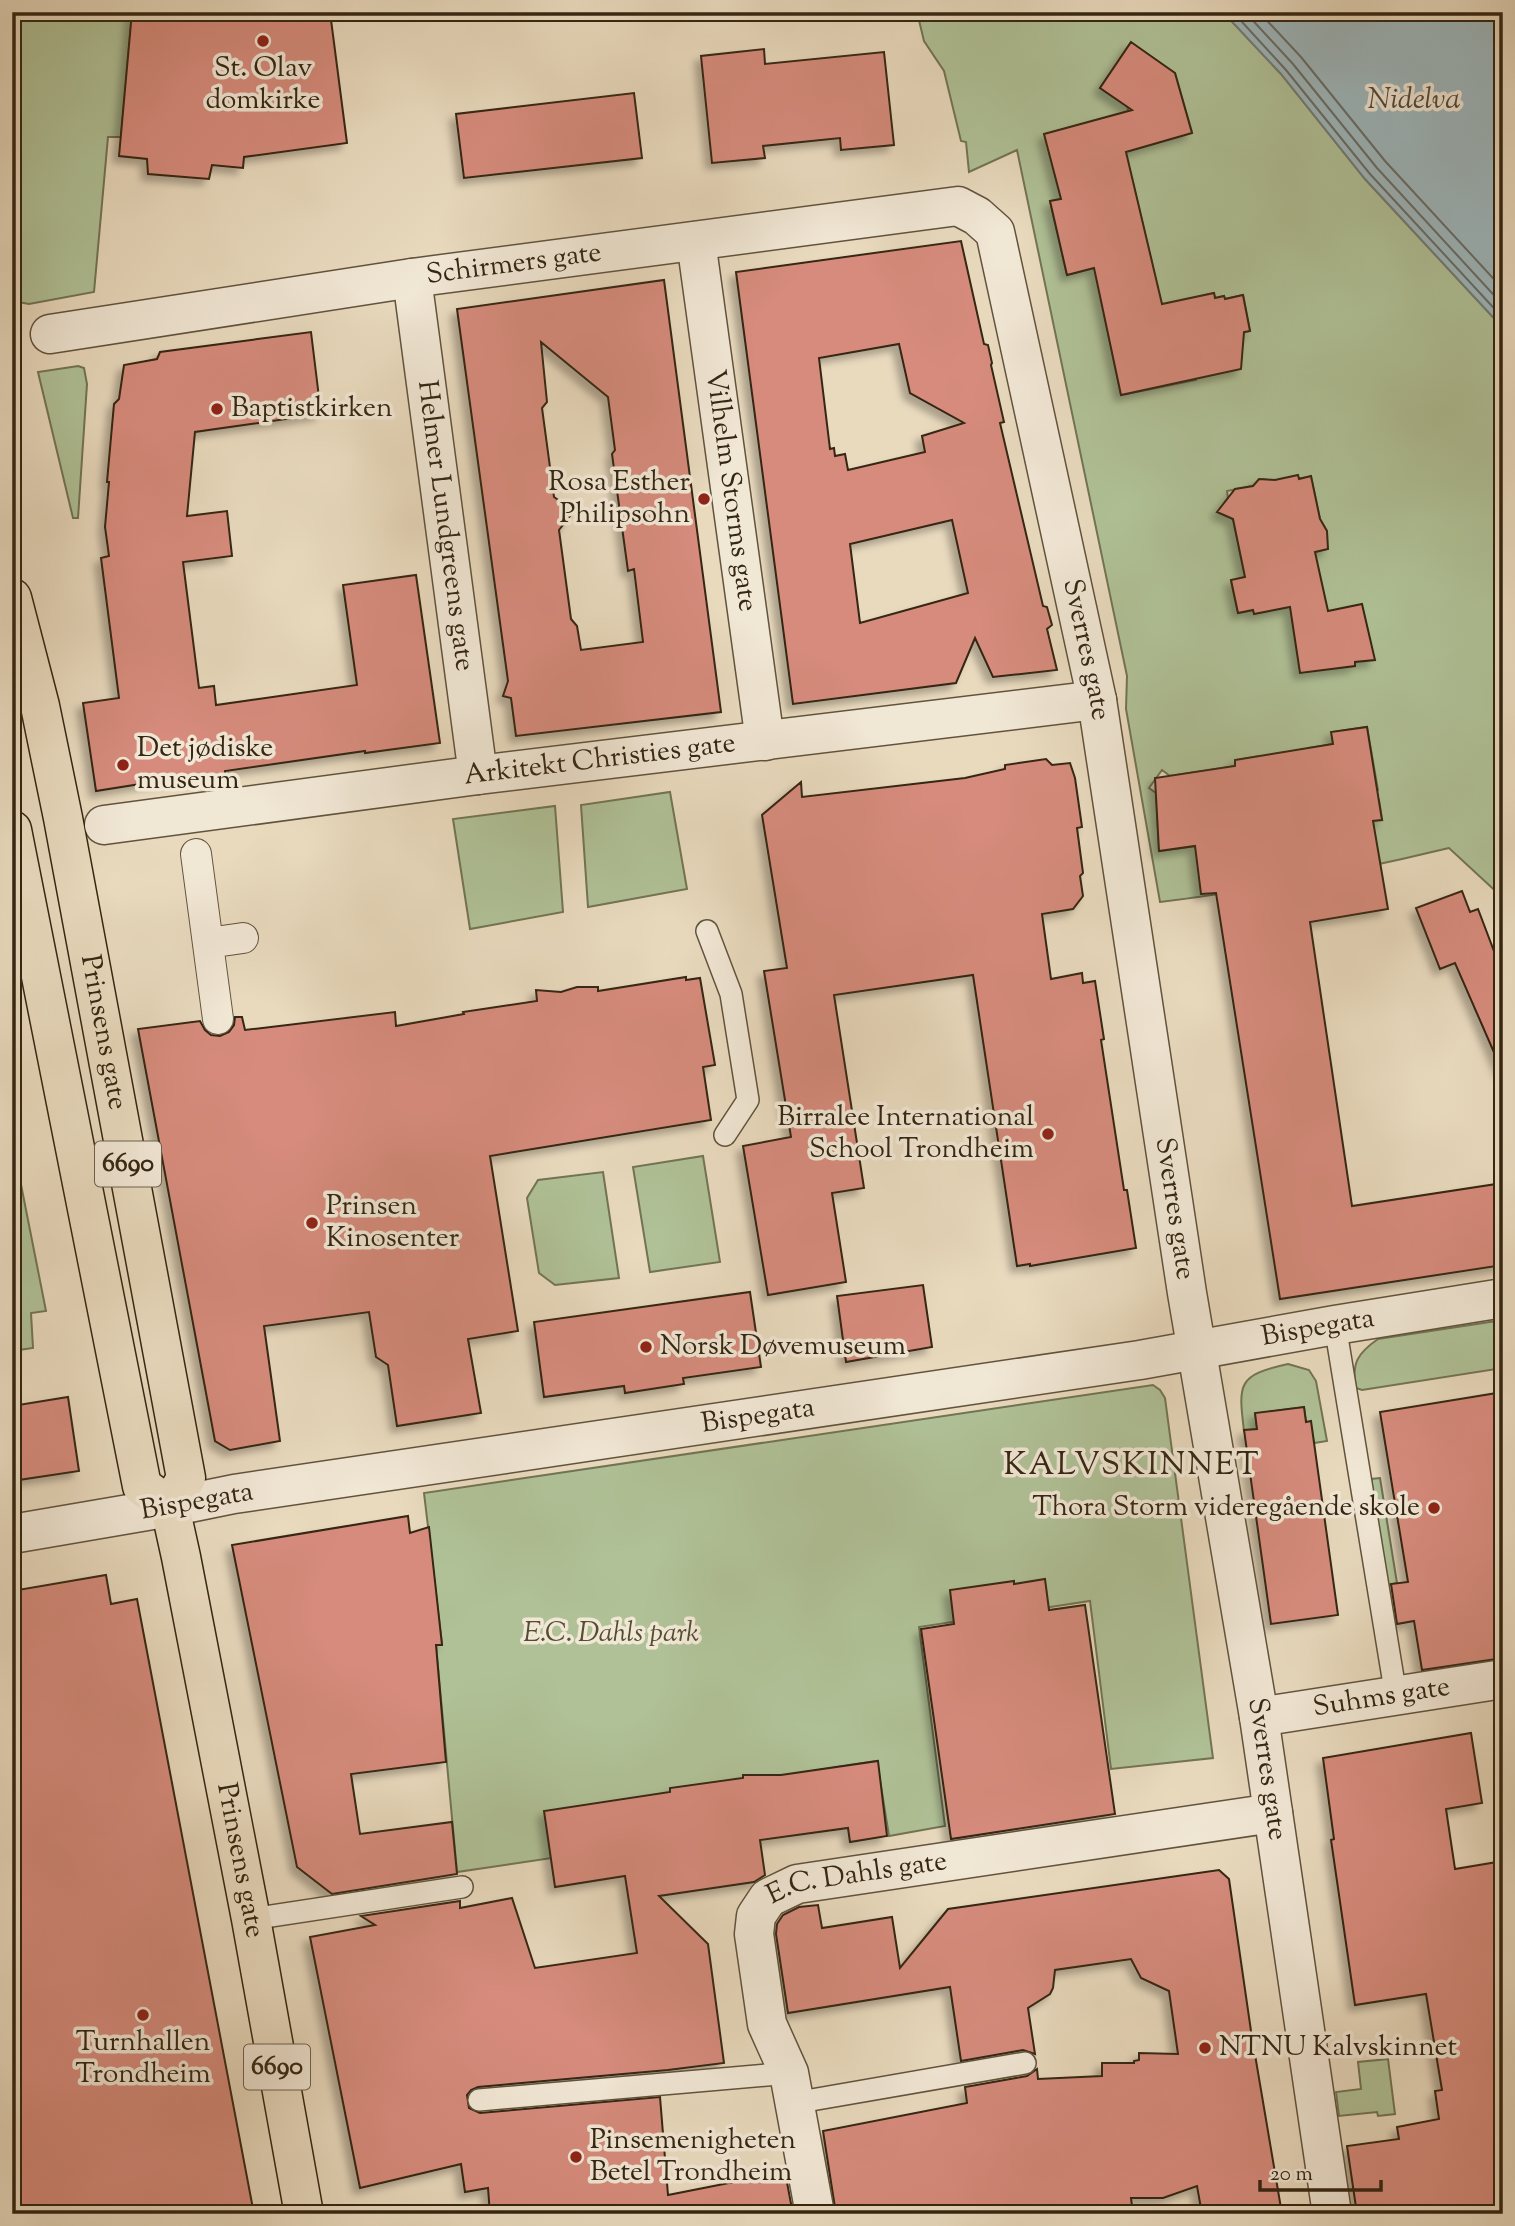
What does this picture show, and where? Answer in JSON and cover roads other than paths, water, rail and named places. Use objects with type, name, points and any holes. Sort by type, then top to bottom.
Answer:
[{"type":"main road","name":"Prinsens gate","points":[[12,598],[40,706],[66,835],[186,1478],[170,1507],[251,1919],[304,2214]]},
{"type":"main road","name":"Prinsens gate","points":[[12,830],[142,1486],[170,1507]]},
{"type":"street","name":"Schirmers gate","points":[[51,334],[412,278],[958,206],[977,216]]},
{"type":"street","name":"Sverres gate","points":[[977,216],[995,232],[1097,701],[1196,1349],[1259,1717],[1332,2214]]},
{"type":"street","name":"Vilhelm Storms gate","points":[[696,242],[765,741]]},
{"type":"street","name":"Helmer Lundgreens gate","points":[[412,278],[478,775]]},
{"type":"street","name":"Arkitekt Christies gate","points":[[104,825],[478,775],[1097,701]]},
{"type":"street","points":[[196,854],[218,1019]]},
{"type":"street","points":[[208,943],[243,938]]},
{"type":"street","name":"Bispegata","points":[[12,1534],[234,1494],[1140,1360],[1503,1298]]},
{"type":"street","name":"Suhms gate","points":[[1259,1717],[1503,1679]]},
{"type":"street","name":"E.C. Dahls gate","points":[[814,2214],[792,2088],[767,2024],[754,1934],[755,1916],[768,1898],[797,1884],[1273,1813]]},
{"type":"lane","points":[[707,931],[731,994],[748,1100],[725,1135]]},
{"type":"lane","points":[[1335,1325],[1396,1696]]},
{"type":"lane","points":[[251,1919],[463,1887]]},
{"type":"lane","points":[[479,2100],[792,2088],[1025,2063]]},
{"type":"water","name":"Nidelva","points":[[1223,12],[1503,12],[1503,328],[1365,179],[1281,74]]},
{"type":"place","name":"St. Olav domkirke","points":[[263,41]]},
{"type":"place","name":"Baptistkirken","points":[[217,409]]},
{"type":"place","name":"Rosa Esther Philipsohn","points":[[704,499]]},
{"type":"place","name":"Det jødiske museum","points":[[123,765]]},
{"type":"place","name":"Birralee International School Trondheim","points":[[1048,1134]]},
{"type":"place","name":"Prinsen Kinosenter","points":[[312,1223]]},
{"type":"place","name":"Norsk Døvemuseum","points":[[646,1347]]},
{"type":"place","name":"Thora Storm videregående skole","points":[[1434,1508]]},
{"type":"place","name":"Turnhallen Trondheim","points":[[143,2015]]},
{"type":"place","name":"NTNU Kalvskinnet","points":[[1205,2048]]},
{"type":"place","name":"Pinsemenigheten Betel Trondheim","points":[[576,2157]]},
{"type":"district","name":"KALVSKINNET","points":[[1132,1466]]},
{"type":"park label","name":"E.C. Dahls park","points":[[611,1634]]}]
